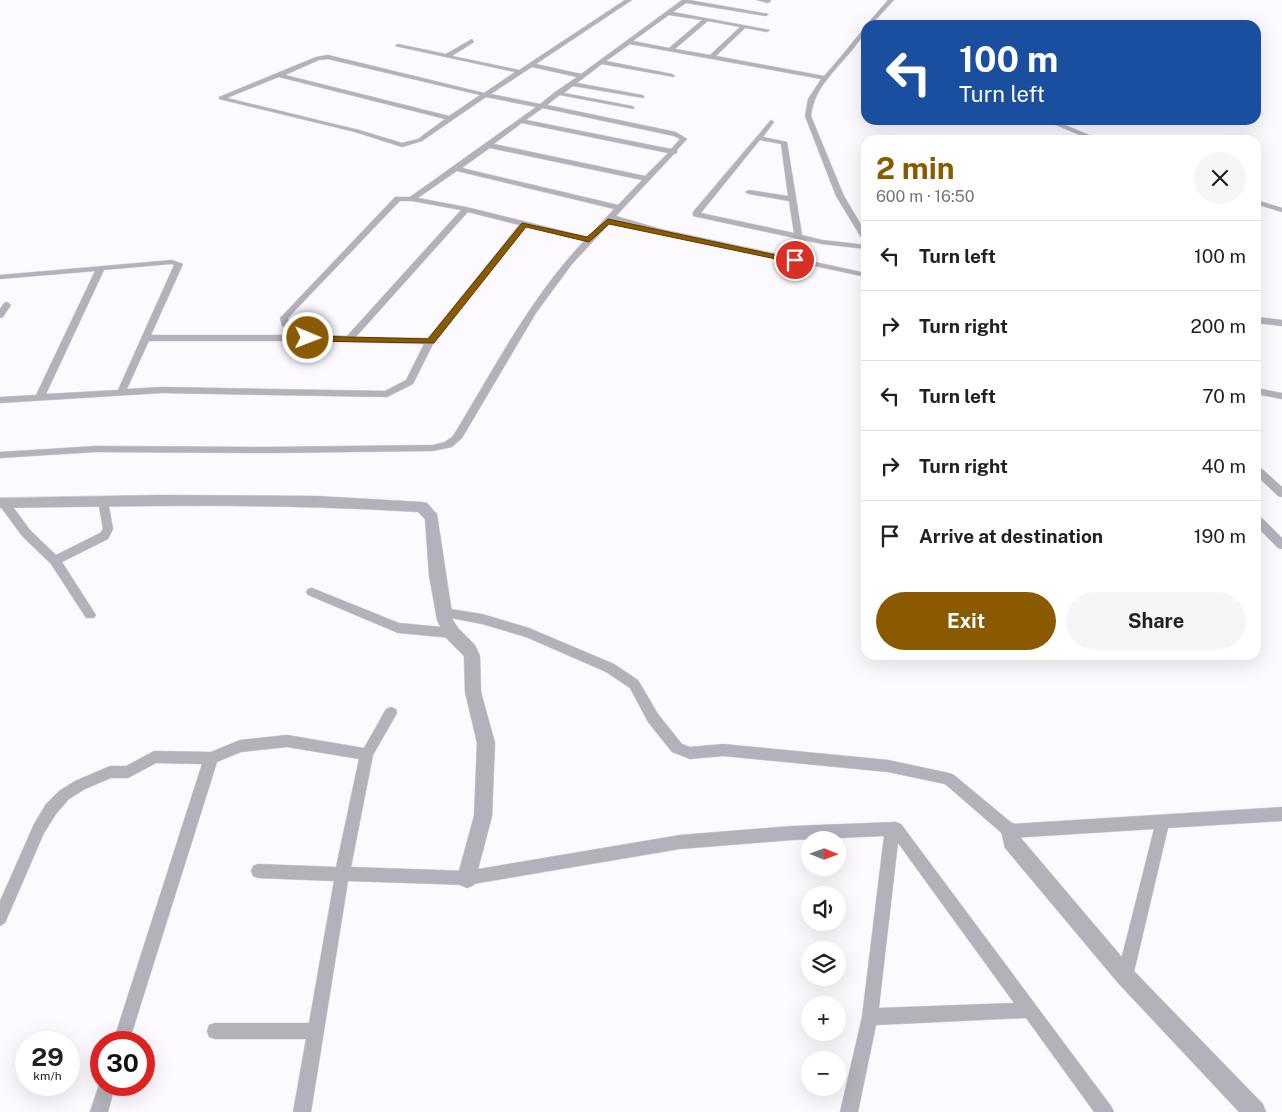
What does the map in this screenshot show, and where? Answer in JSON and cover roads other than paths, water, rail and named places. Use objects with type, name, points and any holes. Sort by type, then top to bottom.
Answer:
[{"type":"street","points":[[0,456],[96,449],[267,450],[432,448],[448,445],[457,438],[532,312],[569,262],[675,152],[684,139],[676,134],[487,95],[328,57],[318,58],[221,98],[357,131],[402,145],[420,140],[450,118],[487,95],[630,0]]},
{"type":"street","points":[[760,0],[768,1]]},
{"type":"street","points":[[873,20],[891,0]]},
{"type":"street","points":[[412,199],[456,169],[539,106],[685,1],[766,14]]},
{"type":"street","points":[[668,13],[767,30]]},
{"type":"street","points":[[670,50],[706,20]]},
{"type":"street","points":[[712,57],[744,26]]},
{"type":"street","points":[[861,34],[815,90],[808,105],[808,116],[840,196],[861,231]]},
{"type":"street","points":[[447,56],[472,41]]},
{"type":"street","points":[[627,42],[826,78]]},
{"type":"street","points":[[398,46],[522,72]]},
{"type":"street","points":[[600,62],[672,76]]},
{"type":"street","points":[[532,65],[581,76]]},
{"type":"street","points":[[279,75],[450,118]]},
{"type":"street","points":[[570,84],[642,97]]},
{"type":"street","points":[[557,93],[632,108]]},
{"type":"street","points":[[520,120],[675,152]]},
{"type":"street","points":[[771,122],[696,214],[822,242],[861,246]]},
{"type":"street","points":[[1060,125],[1085,135]]},
{"type":"street","points":[[758,138],[784,142],[798,237]]},
{"type":"street","points":[[487,145],[648,179]]},
{"type":"street","points":[[456,169],[620,208]]},
{"type":"street","points":[[749,192],[792,200]]},
{"type":"street","points":[[308,338],[307,330],[285,324],[284,318],[398,199],[412,199],[466,209],[589,240]]},
{"type":"street","points":[[1261,204],[1282,210]]},
{"type":"street","points":[[349,339],[466,209]]},
{"type":"street","points":[[610,219],[643,230],[660,231],[861,274]]},
{"type":"street","points":[[0,400],[162,390],[386,394],[410,382],[430,342],[524,224]]},
{"type":"street","points":[[0,277],[172,262],[179,264],[121,393]]},
{"type":"street","points":[[40,397],[101,268]]},
{"type":"street","points":[[0,315],[7,305]]},
{"type":"street","points":[[1261,321],[1282,323]]},
{"type":"street","points":[[146,338],[308,338],[430,342]]},
{"type":"street","points":[[1261,392],[1282,396]]},
{"type":"street","points":[[1261,474],[1282,493]]},
{"type":"street","points":[[2,503],[206,500],[383,504],[422,507],[432,518],[437,576],[444,613],[452,632],[470,650],[472,656],[472,692],[486,743],[483,816],[467,878]]},
{"type":"street","points":[[55,561],[104,536],[108,529],[103,501]]},
{"type":"street","points":[[2,503],[26,533],[55,561],[90,615]]},
{"type":"street","points":[[1261,524],[1282,545]]},
{"type":"street","points":[[312,592],[398,628],[452,632]]},
{"type":"street","points":[[444,613],[482,619],[529,633],[610,668],[634,684],[653,718],[677,748],[690,753],[722,750],[888,766],[949,779],[1010,831],[1012,842],[1125,976],[1255,1112]]},
{"type":"street","points":[[302,1112],[342,875],[367,754],[391,713]]},
{"type":"street","points":[[0,918],[39,829],[64,795],[80,785],[110,772],[128,772],[154,757],[211,758],[240,746],[287,741],[367,754]]},
{"type":"street","points":[[124,1031],[211,758]]},
{"type":"street","points":[[1010,831],[1282,814]]},
{"type":"street","points":[[1125,976],[1163,821]]},
{"type":"street","points":[[258,871],[467,878],[680,842],[792,833],[896,829],[1105,1112]]},
{"type":"street","points":[[849,1112],[870,1017],[892,830]]},
{"type":"street","points":[[870,1017],[1030,1010]]},
{"type":"street","points":[[215,1031],[316,1031]]},
{"type":"street","points":[[99,1112],[104,1096]]}]
